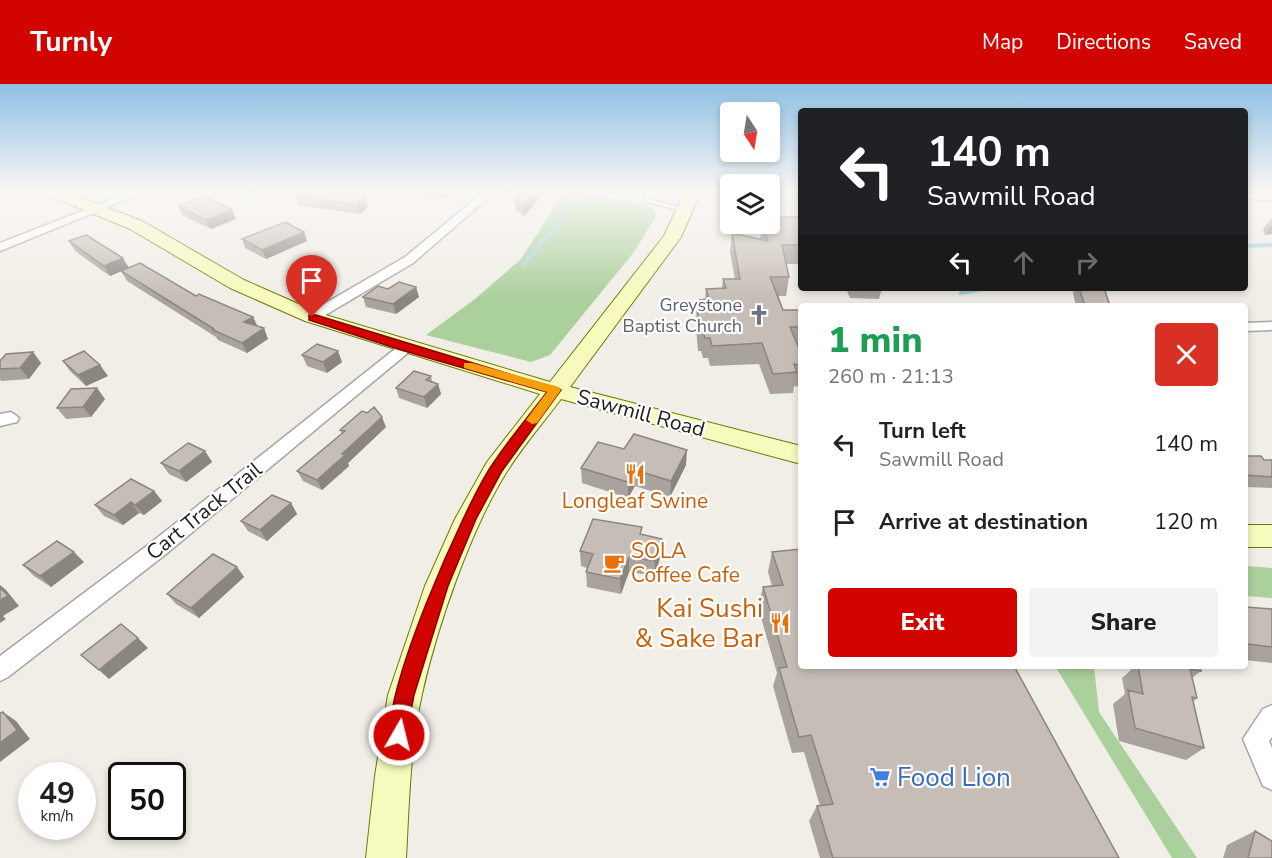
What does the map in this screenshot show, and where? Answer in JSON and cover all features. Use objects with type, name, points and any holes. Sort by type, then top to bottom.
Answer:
[{"type":"street","points":[[0,247],[50,227]]},
{"type":"street","name":"Sawmill Road","points":[[140,227],[237,284],[312,317],[405,348],[798,455]]},
{"type":"street","points":[[312,317],[416,255],[449,227]]},
{"type":"street","points":[[386,858],[393,776],[405,695],[440,586],[469,519],[496,468],[672,237],[677,227]]},
{"type":"street","points":[[1248,327],[1272,326]]},
{"type":"street","name":"Cart Track Trail","points":[[0,670],[159,548],[405,348]]},
{"type":"street","points":[[1248,536],[1272,536]]},
{"type":"street","points":[[1272,717],[1255,739],[1272,777]]},
{"type":"green space","points":[[542,227],[649,227],[634,252],[550,355],[531,362],[426,335],[475,299],[521,259]]},
{"type":"green space","points":[[1248,566],[1272,568],[1272,598],[1248,596]]},
{"type":"green space","points":[[1057,669],[1094,669],[1099,712],[1197,858],[1172,858]]},
{"type":"building","points":[[272,227],[295,227],[304,232],[262,250],[242,239]]},
{"type":"building","name":"Greystone Baptist Church","points":[[780,227],[798,227],[798,245],[782,245],[789,277],[770,277],[783,310],[798,310],[798,327],[790,327],[798,346],[798,365],[794,364],[797,372],[773,374],[762,343],[712,346],[710,338],[705,338],[703,331],[699,331],[697,307],[701,307],[700,300],[709,299],[706,289],[726,288],[723,279],[740,279],[732,234],[768,241],[766,234],[780,234]]},
{"type":"building","points":[[86,235],[123,258],[104,266],[69,241]]},
{"type":"building","points":[[140,263],[196,296],[199,294],[253,317],[244,322],[264,328],[242,343],[213,330],[121,271]]},
{"type":"building","points":[[399,282],[416,287],[393,304],[363,297],[378,286],[388,289]]},
{"type":"building","points":[[1080,291],[1105,291],[1109,303],[1084,303]]},
{"type":"building","points":[[317,344],[338,351],[323,362],[302,355]]},
{"type":"building","points":[[84,351],[100,365],[78,375],[63,361]]},
{"type":"building","points":[[33,352],[20,368],[0,369],[0,361],[6,354]]},
{"type":"building","points":[[414,371],[431,376],[426,380],[438,384],[424,397],[396,388]]},
{"type":"building","points":[[97,388],[83,407],[57,408],[71,389]]},
{"type":"building","points":[[374,407],[382,417],[317,480],[297,471],[345,431],[340,430],[362,411],[367,413]]},
{"type":"building","points":[[634,434],[687,450],[671,481],[635,470],[628,482],[581,468],[598,442],[624,449]]},
{"type":"building","points":[[188,443],[205,451],[179,471],[161,463]]},
{"type":"building","points":[[1248,456],[1261,456],[1264,460],[1272,460],[1272,477],[1248,475]]},
{"type":"building","points":[[131,479],[154,491],[135,505],[131,502],[114,515],[95,505]]},
{"type":"building","points":[[272,495],[291,503],[260,530],[241,521]]},
{"type":"building","points":[[593,519],[642,527],[640,534],[662,539],[655,561],[629,557],[620,579],[586,572],[593,554],[580,551]]},
{"type":"building","points":[[57,541],[74,552],[40,576],[23,565]]},
{"type":"building","points":[[798,549],[798,669],[1016,669],[1119,858],[833,858],[817,806],[833,804],[811,735],[799,737],[779,668],[787,667],[763,587],[783,585],[772,552]]},
{"type":"building","points":[[213,554],[237,567],[191,608],[167,594]]},
{"type":"building","points":[[0,587],[8,596],[0,600]]},
{"type":"building","points":[[1248,607],[1272,609],[1272,647],[1248,644]]},
{"type":"building","points":[[121,624],[138,638],[99,670],[81,655]]},
{"type":"building","points":[[1139,669],[1190,669],[1197,698],[1192,697],[1204,748],[1135,728],[1128,690],[1143,694]]},
{"type":"building","points":[[3,712],[17,730],[0,743],[0,713]]},
{"type":"building","points":[[1255,831],[1272,841],[1272,858],[1248,858]]},
{"type":"waterway","points":[[523,265],[555,227]]},
{"type":"waterway","points":[[1248,246],[1272,245]]},
{"type":"waterway","points":[[961,293],[971,291]]},
{"type":"slow traffic","points":[[468,366],[555,390],[532,420]]},
{"type":"place","name":"Greystone Baptist Church","points":[[759,315]]},
{"type":"place","name":"Longleaf Swine","points":[[635,474]]},
{"type":"place","name":"SOLA Coffee Cafe","points":[[614,563]]},
{"type":"place","name":"Kai Sushi & Sake Bar","points":[[780,623]]},
{"type":"place","name":"Food Lion","points":[[880,777]]},
{"type":"route","points":[[312,317],[405,348],[555,390],[496,468],[469,519],[440,586],[405,695],[399,735]]}]
